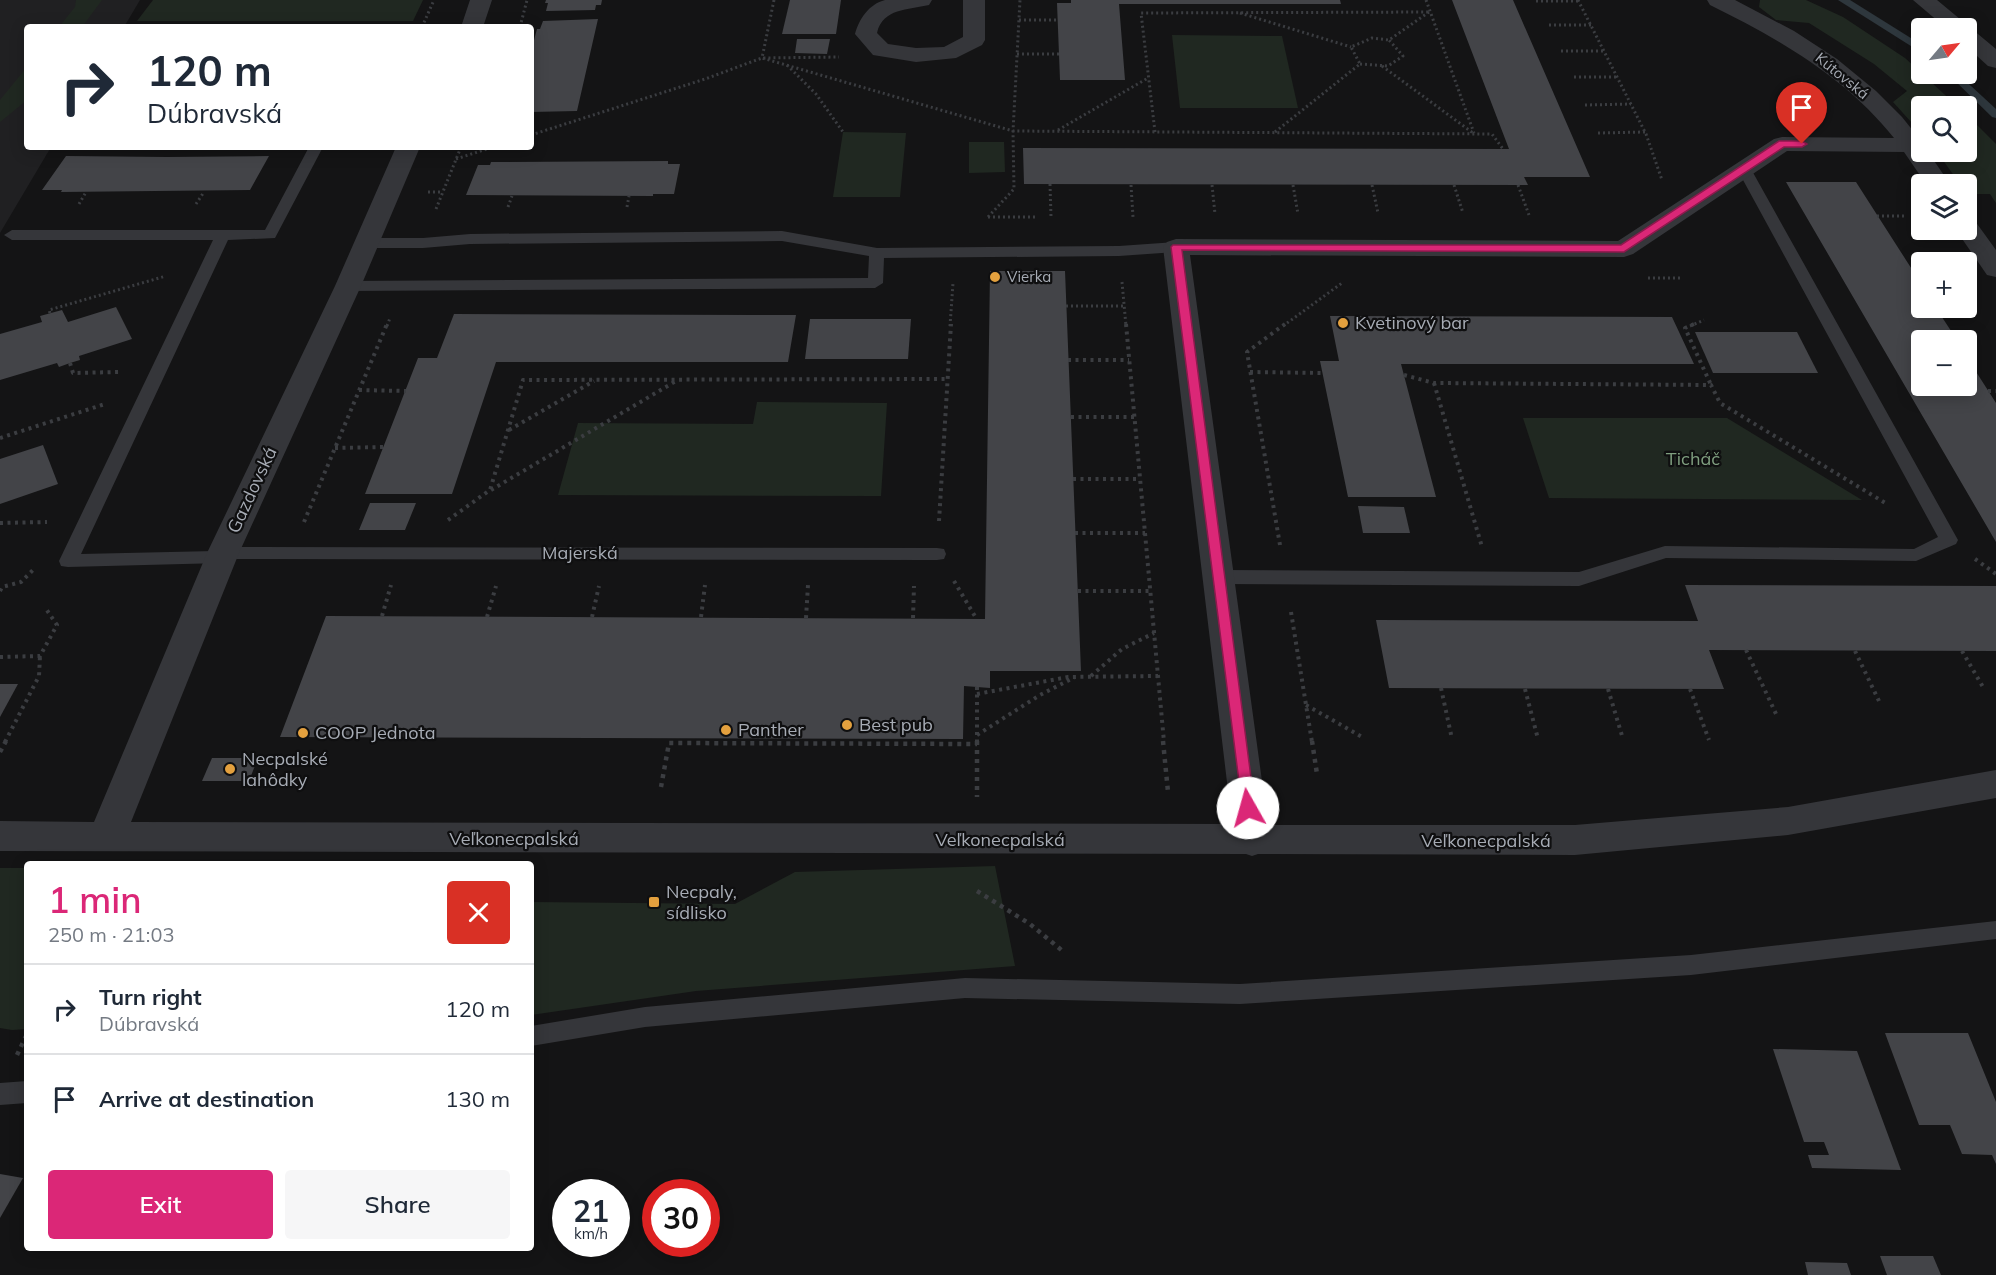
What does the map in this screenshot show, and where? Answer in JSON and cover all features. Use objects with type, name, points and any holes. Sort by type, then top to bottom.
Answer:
[{"type":"street","points":[[473,24],[481,0]]},
{"type":"street","points":[[922,0],[961,1],[974,40],[948,53],[916,55],[881,50],[866,34],[868,21],[887,6],[922,0]]},
{"type":"street","name":"Kútovská","points":[[1720,0],[1827,61],[1857,85],[1886,114],[1911,145]]},
{"type":"street","points":[[1924,0],[1946,18]]},
{"type":"street","points":[[1977,44],[1996,61]]},
{"type":"street","points":[[1252,841],[1176,247],[1624,249],[1782,144],[1911,145]]},
{"type":"street","name":"Gazdovská","points":[[106,837],[222,555],[348,286],[407,150]]},
{"type":"street","points":[[1976,240],[1996,269]]},
{"type":"street","name":"Veľkonecpalská","points":[[0,836],[1252,841],[1575,840],[1788,821],[1996,784]]},
{"type":"lane","points":[[12,235],[270,235],[314,150]]},
{"type":"lane","points":[[1219,577],[1579,579],[1665,552],[1916,555],[1949,540],[1744,169]]},
{"type":"lane","name":"Majerská","points":[[223,235],[68,561],[291,553],[937,554]]},
{"type":"lane","points":[[366,243],[423,243],[470,239],[782,236],[877,252],[1119,251],[1176,247]]},
{"type":"lane","points":[[348,286],[875,284],[877,252]]},
{"type":"lane","points":[[534,1036],[645,1017],[965,988],[1240,994],[1691,965],[1996,930]]},
{"type":"lane","points":[[0,1094],[24,1092]]},
{"type":"path","points":[[423,24],[434,0]]},
{"type":"path","points":[[521,24],[527,0]]},
{"type":"path","points":[[762,58],[774,0]]},
{"type":"path","points":[[1020,0],[1013,130],[1014,189],[988,217],[1051,217],[1050,184]]},
{"type":"path","points":[[1426,0],[1473,134]]},
{"type":"path","points":[[1536,1],[1579,0],[1645,132],[1674,216]]},
{"type":"path","points":[[1236,12],[1351,47],[1372,38],[1389,40],[1430,12]]},
{"type":"path","points":[[1155,132],[1141,13],[1430,12]]},
{"type":"path","points":[[1019,20],[1058,20]]},
{"type":"path","points":[[1549,25],[1591,25]]},
{"type":"path","points":[[1275,132],[1360,64],[1388,66],[1403,56],[1389,40]]},
{"type":"path","points":[[1351,47],[1360,64]]},
{"type":"path","points":[[1561,51],[1605,51]]},
{"type":"path","points":[[1017,54],[1059,54]]},
{"type":"path","points":[[762,58],[1013,130],[1492,134],[1503,148]]},
{"type":"path","points":[[534,134],[705,80],[762,58],[839,58]]},
{"type":"path","points":[[787,65],[816,94],[843,132]]},
{"type":"path","points":[[1382,66],[1473,134]]},
{"type":"path","points":[[1575,77],[1618,77]]},
{"type":"path","points":[[1055,131],[1148,78]]},
{"type":"path","points":[[1585,105],[1631,104]]},
{"type":"path","points":[[1598,133],[1645,132]]},
{"type":"path","points":[[423,243],[460,150]]},
{"type":"path","points":[[456,159],[484,150]]},
{"type":"path","points":[[1131,184],[1133,217]]},
{"type":"path","points":[[1212,185],[1216,216]]},
{"type":"path","points":[[1293,185],[1299,216]]},
{"type":"path","points":[[1372,185],[1379,216]]},
{"type":"path","points":[[1453,216],[1464,216],[1454,185]]},
{"type":"path","points":[[1518,185],[1529,215],[1518,216]]},
{"type":"path","points":[[86,192],[77,206],[88,206]]},
{"type":"path","points":[[195,206],[204,192]]},
{"type":"path","points":[[507,209],[512,196]]},
{"type":"path","points":[[627,209],[629,196]]},
{"type":"path","points":[[187,206],[206,206]]},
{"type":"path","points":[[1877,216],[1906,216]]},
{"type":"path","points":[[1119,251],[1168,792]]},
{"type":"path","points":[[955,252],[937,554],[976,618]]},
{"type":"path","points":[[50,313],[49,310],[172,274]]},
{"type":"path","points":[[1317,774],[1247,352],[1349,278]]},
{"type":"path","points":[[1646,278],[1682,278]]},
{"type":"path","points":[[291,553],[404,286]]},
{"type":"path","points":[[1066,306],[1124,306]]},
{"type":"path","points":[[1704,321],[1685,328],[1720,403],[1889,505]]},
{"type":"path","points":[[1068,360],[1129,360]]},
{"type":"path","points":[[70,363],[74,373],[123,372]]},
{"type":"path","points":[[1250,372],[1322,373]]},
{"type":"path","points":[[1404,375],[1434,383],[1711,385]]},
{"type":"path","points":[[490,490],[523,380],[948,380]]},
{"type":"path","points":[[508,430],[596,380]]},
{"type":"path","points":[[401,553],[490,490],[678,380]]},
{"type":"path","points":[[1434,383],[1492,579]]},
{"type":"path","points":[[359,390],[406,391]]},
{"type":"path","points":[[1988,391],[1996,391]]},
{"type":"path","points":[[0,438],[109,403]]},
{"type":"path","points":[[1071,417],[1134,417]]},
{"type":"path","points":[[335,448],[383,447]]},
{"type":"path","points":[[1073,479],[1140,478]]},
{"type":"path","points":[[0,523],[48,522]]},
{"type":"path","points":[[1075,533],[1145,532]]},
{"type":"path","points":[[1949,540],[1996,574]]},
{"type":"path","points":[[382,616],[390,590]]},
{"type":"path","points":[[487,617],[494,590]]},
{"type":"path","points":[[1078,591],[1150,591]]},
{"type":"path","points":[[592,617],[598,592]]},
{"type":"path","points":[[701,617],[704,592]]},
{"type":"path","points":[[806,618],[808,592]]},
{"type":"path","points":[[913,618],[914,592]]},
{"type":"path","points":[[0,752],[39,676],[40,656],[57,625],[46,609]]},
{"type":"path","points":[[1090,677],[1122,650],[1154,633]]},
{"type":"path","points":[[1746,650],[1777,716]]},
{"type":"path","points":[[1855,651],[1879,701]]},
{"type":"path","points":[[1962,651],[1983,687]]},
{"type":"path","points":[[0,657],[40,656]]},
{"type":"path","points":[[977,694],[1040,681],[1076,677],[1158,676]]},
{"type":"path","points":[[977,735],[1040,695],[1076,677]]},
{"type":"path","points":[[977,687],[977,840]]},
{"type":"path","points":[[1441,688],[1452,739]]},
{"type":"path","points":[[1525,689],[1539,739]]},
{"type":"path","points":[[1608,689],[1623,739]]},
{"type":"path","points":[[1690,689],[1708,740]]},
{"type":"path","points":[[1306,705],[1364,738]]},
{"type":"path","points":[[661,787],[669,742],[977,744]]},
{"type":"path","points":[[977,891],[1030,924],[1117,991]]},
{"type":"shaded area","points":[[0,0],[140,0],[126,24],[24,24],[24,150],[49,150],[0,233]]},
{"type":"green space","points":[[76,0],[102,0],[84,24],[61,24],[75,7]]},
{"type":"green space","points":[[153,0],[423,0],[413,21],[137,21]]},
{"type":"green space","points":[[1760,0],[1806,0],[1843,17],[1911,64],[1911,84],[1933,84],[1946,96],[1911,96],[1911,122],[1893,102],[1907,91],[1874,64],[1809,23],[1776,20],[1759,7]]},
{"type":"green space","points":[[1172,35],[1282,36],[1298,108],[1180,108]]},
{"type":"green space","points":[[24,71],[24,102],[0,122],[0,100]]},
{"type":"green space","points":[[1977,125],[1996,144],[1996,203],[1990,194],[1977,194],[1977,174],[1953,174],[1944,162],[1977,162]]},
{"type":"green space","points":[[843,132],[906,133],[900,197],[833,197]]},
{"type":"green space","points":[[969,142],[1004,142],[1005,172],[969,173]]},
{"type":"green space","points":[[757,402],[887,403],[881,496],[558,495],[578,423],[753,424]]},
{"type":"green space","name":"Ticháč","points":[[1523,418],[1727,418],[1862,500],[1549,498]]},
{"type":"green space","points":[[995,866],[1015,966],[696,991],[534,1015],[534,902],[735,904],[795,872]]},
{"type":"green space","points":[[0,868],[24,868],[24,1029],[0,1028]]},
{"type":"building","points":[[546,0],[602,0],[601,5],[596,5],[595,10],[546,11],[548,3],[545,3]]},
{"type":"building","points":[[790,0],[841,0],[836,34],[782,34]]},
{"type":"building","points":[[1071,0],[1340,0],[1341,4],[1119,4],[1125,80],[1060,80],[1057,3],[1071,3]]},
{"type":"building","points":[[1452,0],[1513,0],[1590,177],[1524,177],[1528,185],[1024,184],[1023,148],[1509,149]]},
{"type":"building","points":[[598,19],[577,111],[534,112],[534,40],[537,29],[540,29],[543,21]]},
{"type":"building","points":[[797,39],[830,39],[827,54],[795,53]]},
{"type":"building","points":[[66,156],[269,156],[250,190],[61,192],[62,190],[42,190]]},
{"type":"building","points":[[668,161],[668,164],[680,164],[674,194],[653,194],[653,196],[466,195],[478,165],[490,165],[491,162]]},
{"type":"building","points":[[1786,182],[1856,182],[1911,268],[1911,318],[1943,318],[1950,330],[1911,330],[1911,396],[1977,396],[1977,373],[1996,403],[1996,542]]},
{"type":"building","points":[[990,271],[1065,271],[1081,671],[990,671],[990,688],[964,686],[963,739],[280,737],[326,616],[985,619]]},
{"type":"building","points":[[116,307],[132,339],[79,356],[80,360],[59,367],[57,363],[0,380],[0,334],[42,322],[40,316],[62,310],[68,322]]},
{"type":"building","points":[[454,314],[796,315],[788,362],[496,362],[452,494],[365,494],[418,358],[437,358]]},
{"type":"building","points":[[1330,316],[1672,317],[1694,364],[1401,364],[1436,497],[1348,497],[1320,361],[1339,361]]},
{"type":"building","points":[[810,319],[911,319],[908,359],[805,359]]},
{"type":"building","points":[[1695,332],[1797,332],[1818,373],[1713,373]]},
{"type":"building","points":[[43,445],[58,484],[0,504],[0,459]]},
{"type":"building","points":[[370,503],[416,503],[405,530],[359,530]]},
{"type":"building","points":[[1358,506],[1404,507],[1410,533],[1363,533]]},
{"type":"building","points":[[1685,585],[1996,586],[1996,651],[1709,650],[1724,689],[1389,688],[1376,620],[1698,621]]},
{"type":"building","points":[[0,684],[18,684],[0,717]]},
{"type":"building","name":"Necpalské lahôdky","points":[[212,758],[258,758],[249,781],[202,781]]},
{"type":"building","points":[[1885,1033],[1968,1033],[1996,1102],[1996,1164],[1992,1155],[1962,1154],[1950,1125],[1919,1125]]},
{"type":"building","points":[[1773,1049],[1857,1051],[1901,1170],[1812,1168],[1808,1155],[1829,1155],[1824,1142],[1804,1142]]},
{"type":"building","points":[[0,1174],[23,1178],[0,1218]]},
{"type":"building","points":[[1880,1256],[1933,1256],[1941,1275],[1887,1275]]},
{"type":"building","points":[[1805,1262],[1847,1263],[1851,1275],[1808,1275]]},
{"type":"waterway","points":[[1843,0],[1911,43]]},
{"type":"waterway","points":[[1963,84],[1996,115]]},
{"type":"place","name":"Vierka","points":[[995,277]]},
{"type":"place","name":"Kvetinový bar","points":[[1343,323]]},
{"type":"place","name":"Best pub","points":[[847,725]]},
{"type":"place","name":"Panther","points":[[726,730]]},
{"type":"place","name":"COOP Jednota","points":[[303,733]]},
{"type":"place","name":"Necpalské lahôdky","points":[[230,769]]},
{"type":"place","name":"Necpaly, sídlisko","points":[[654,902]]},
{"type":"route","points":[[1248,808],[1176,247],[1624,249],[1782,144],[1802,144]]}]
